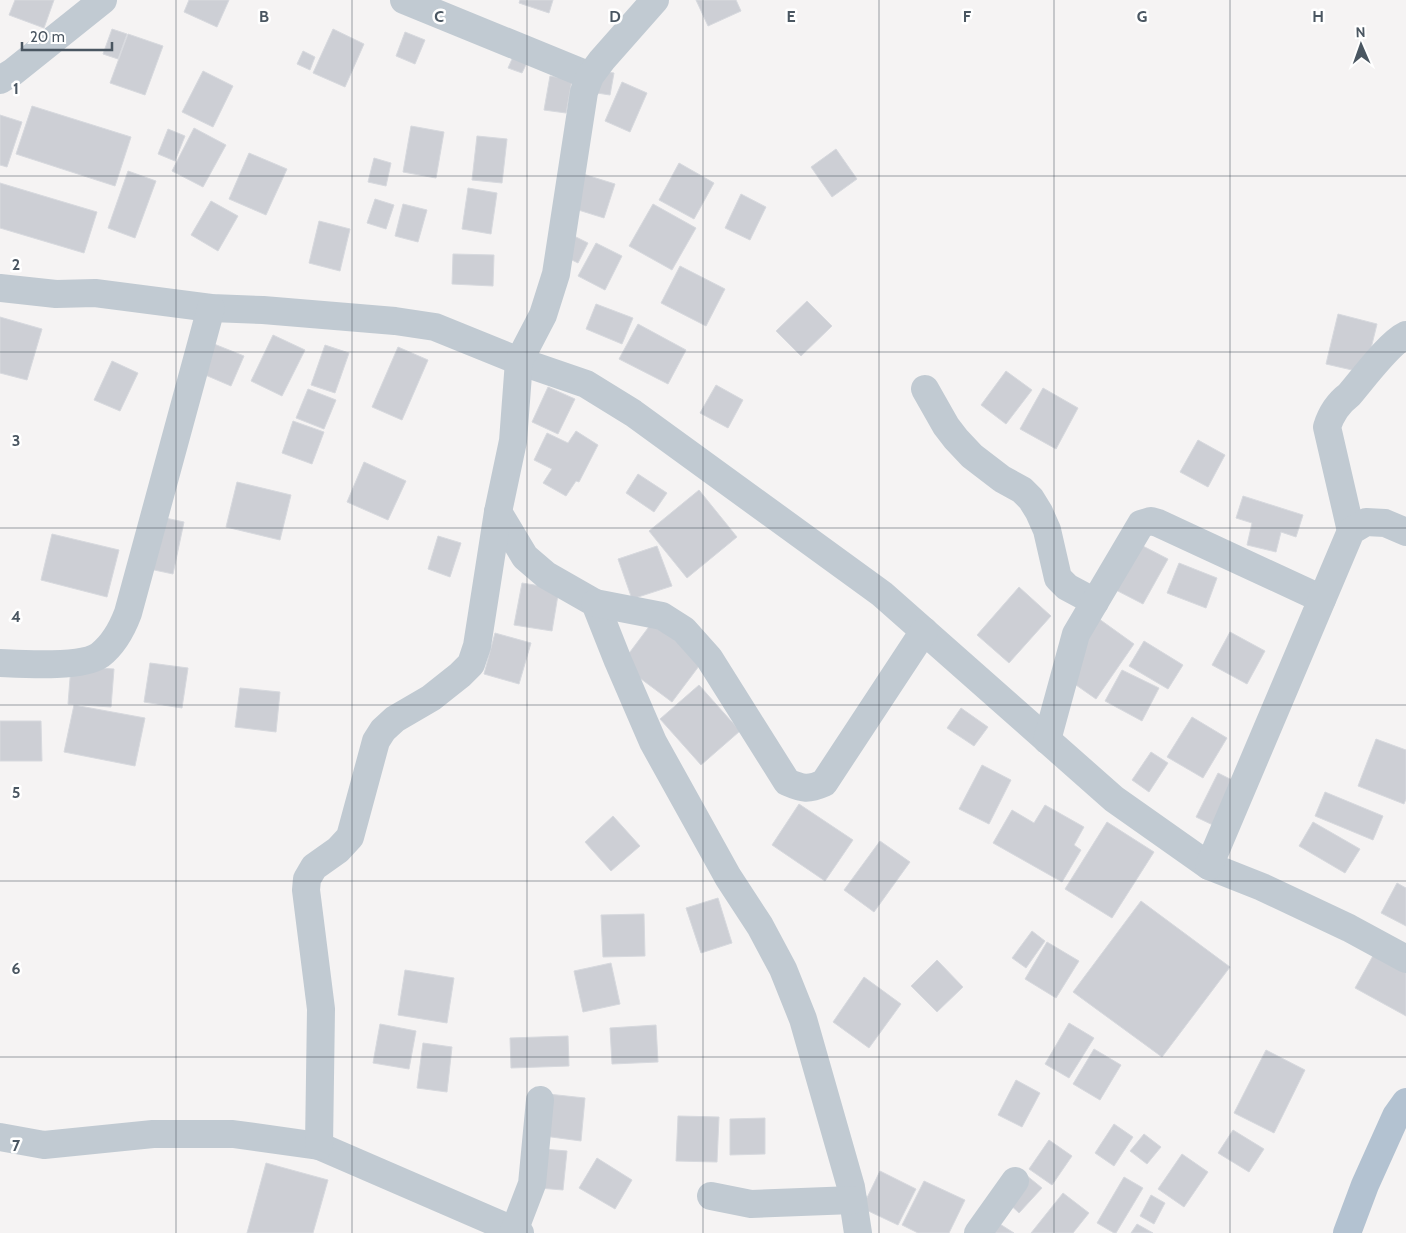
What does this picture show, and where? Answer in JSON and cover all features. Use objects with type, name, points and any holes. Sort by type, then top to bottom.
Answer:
[{"type":"main road","points":[[1347,1233],[1365,1184],[1392,1123],[1406,1102]]},
{"type":"street","points":[[0,80],[13,72],[103,0]]},
{"type":"street","points":[[404,0],[590,76]]},
{"type":"street","points":[[320,1146],[321,1009],[306,890],[307,879],[314,867],[338,850],[350,837],[376,740],[383,730],[395,719],[431,698],[460,675],[470,664],[477,646],[498,512],[513,441],[518,361],[542,315],[556,274],[584,92],[590,76],[602,60],[654,0]]},
{"type":"street","points":[[0,288],[56,294],[95,293],[211,308],[263,310],[395,321],[435,327],[518,361],[586,384],[633,413],[882,594],[1114,799],[1209,866],[1262,887],[1349,928],[1406,959]]},
{"type":"street","points":[[0,663],[66,663],[87,661],[100,655],[114,641],[122,629],[128,613],[211,308]]},
{"type":"street","points":[[1351,531],[1327,427],[1332,413],[1342,400],[1349,395],[1382,356],[1400,338],[1406,335]]},
{"type":"street","points":[[925,389],[946,426],[972,456],[1002,479],[1022,490],[1031,499],[1047,530],[1058,578],[1067,587],[1095,602]]},
{"type":"street","points":[[498,512],[525,557],[546,575],[595,603],[662,616],[684,630],[709,658],[787,782],[801,788],[813,788],[824,783],[924,631]]},
{"type":"street","points":[[1209,866],[1351,531],[1366,522],[1385,523],[1406,532]]},
{"type":"street","points":[[1047,740],[1076,634],[1141,524],[1158,523],[1322,599]]},
{"type":"street","points":[[595,603],[653,742],[728,877],[760,926],[784,969],[803,1019],[851,1187],[858,1233]]},
{"type":"street","points":[[0,1137],[44,1144],[153,1134],[233,1134],[320,1146],[517,1232],[532,1184],[540,1100]]},
{"type":"street","points":[[978,1233],[1015,1181]]},
{"type":"street","points":[[711,1196],[751,1204],[853,1200]]},
{"type":"building","points":[[15,0],[54,0],[44,28],[9,15]]},
{"type":"building","points":[[189,0],[229,0],[217,27],[184,12]]},
{"type":"building","points":[[520,0],[553,0],[549,13],[519,3]]},
{"type":"building","points":[[696,0],[736,0],[741,11],[708,26]]},
{"type":"building","points":[[112,29],[127,34],[118,59],[103,54]]},
{"type":"building","points":[[333,29],[364,44],[345,87],[313,73]]},
{"type":"building","points":[[405,32],[425,40],[415,64],[396,56]]},
{"type":"building","points":[[128,34],[163,46],[145,95],[110,83]]},
{"type":"building","points":[[516,50],[530,56],[522,73],[508,68]]},
{"type":"building","points":[[303,51],[315,57],[310,70],[297,64]]},
{"type":"building","points":[[203,71],[233,86],[213,127],[182,112]]},
{"type":"building","points":[[600,71],[614,73],[610,95],[597,93]]},
{"type":"building","points":[[550,76],[572,80],[566,113],[544,110]]},
{"type":"building","points":[[622,82],[647,93],[630,132],[605,121]]},
{"type":"building","points":[[32,106],[131,137],[115,186],[16,154]]},
{"type":"building","points":[[0,115],[22,122],[7,167],[0,165]]},
{"type":"building","points":[[411,126],[444,132],[436,178],[403,172]]},
{"type":"building","points":[[194,128],[226,145],[203,187],[172,171]]},
{"type":"building","points":[[168,129],[185,136],[175,161],[158,154]]},
{"type":"building","points":[[477,136],[507,139],[502,183],[472,180]]},
{"type":"building","points":[[836,149],[857,179],[832,197],[811,167]]},
{"type":"building","points":[[249,153],[287,169],[266,215],[229,199]]},
{"type":"building","points":[[374,158],[391,163],[386,186],[368,182]]},
{"type":"building","points":[[679,163],[714,183],[694,219],[659,200]]},
{"type":"building","points":[[128,171],[156,181],[135,238],[108,228]]},
{"type":"building","points":[[583,174],[615,184],[604,218],[572,208]]},
{"type":"building","points":[[0,183],[97,212],[84,253],[0,228]]},
{"type":"building","points":[[468,188],[497,193],[491,234],[462,229]]},
{"type":"building","points":[[741,194],[766,207],[750,240],[725,228]]},
{"type":"building","points":[[375,199],[394,205],[386,229],[367,223]]},
{"type":"building","points":[[211,201],[238,216],[218,251],[191,235]]},
{"type":"building","points":[[403,204],[427,210],[418,242],[395,236]]},
{"type":"building","points":[[653,204],[696,228],[672,270],[629,246]]},
{"type":"building","points":[[319,221],[350,229],[340,271],[309,263]]},
{"type":"building","points":[[572,235],[588,243],[578,263],[562,255]]},
{"type":"building","points":[[596,243],[622,256],[605,290],[578,276]]},
{"type":"building","points":[[453,254],[494,255],[493,286],[452,284]]},
{"type":"building","points":[[680,266],[725,289],[706,326],[661,303]]},
{"type":"building","points":[[807,301],[832,326],[801,356],[776,331]]},
{"type":"building","points":[[596,304],[633,318],[622,344],[586,329]]},
{"type":"building","points":[[1338,314],[1377,324],[1365,373],[1326,364]]},
{"type":"building","points":[[0,317],[42,329],[27,380],[0,373]]},
{"type":"building","points":[[638,324],[686,350],[668,384],[619,359]]},
{"type":"building","points":[[273,335],[305,350],[282,396],[251,381]]},
{"type":"building","points":[[209,342],[244,356],[231,386],[196,371]]},
{"type":"building","points":[[325,345],[349,353],[335,393],[311,385]]},
{"type":"building","points":[[398,347],[428,360],[402,420],[372,407]]},
{"type":"building","points":[[112,361],[138,373],[120,411],[94,400]]},
{"type":"building","points":[[1006,371],[1032,390],[1006,424],[981,405]]},
{"type":"building","points":[[716,385],[743,400],[728,428],[700,413]]},
{"type":"building","points":[[548,387],[575,399],[558,434],[532,422]]},
{"type":"building","points":[[1043,388],[1078,408],[1056,449],[1020,429]]},
{"type":"building","points":[[308,389],[336,400],[324,429],[296,418]]},
{"type":"building","points":[[293,421],[324,432],[312,464],[282,453]]},
{"type":"building","points":[[576,431],[598,445],[579,482],[576,481],[566,496],[543,483],[552,469],[534,460],[547,433],[568,443]]},
{"type":"building","points":[[1198,440],[1225,455],[1208,487],[1180,472]]},
{"type":"building","points":[[364,462],[406,481],[388,520],[347,502]]},
{"type":"building","points":[[638,474],[667,493],[654,512],[626,493]]},
{"type":"building","points":[[237,482],[291,495],[280,540],[226,527]]},
{"type":"building","points":[[699,490],[737,537],[687,578],[649,531]]},
{"type":"building","points":[[1243,496],[1303,515],[1296,537],[1281,532],[1276,552],[1247,545],[1252,523],[1236,518]]},
{"type":"building","points":[[156,516],[184,522],[173,574],[145,568]]},
{"type":"building","points":[[52,534],[119,550],[107,597],[41,580]]},
{"type":"building","points":[[438,536],[461,543],[450,577],[428,569]]},
{"type":"building","points":[[1137,543],[1168,559],[1143,604],[1112,588]]},
{"type":"building","points":[[657,546],[672,586],[632,599],[618,559]]},
{"type":"building","points":[[1179,563],[1217,578],[1206,608],[1167,593]]},
{"type":"building","points":[[522,583],[559,589],[552,631],[514,625]]},
{"type":"building","points":[[1019,587],[1051,616],[1009,663],[977,635]]},
{"type":"building","points":[[1095,616],[1134,644],[1096,699],[1056,671]]},
{"type":"building","points":[[654,620],[705,658],[672,702],[621,664]]},
{"type":"building","points":[[1230,632],[1265,651],[1247,684],[1212,665]]},
{"type":"building","points":[[495,633],[531,643],[519,684],[484,674]]},
{"type":"building","points":[[1144,641],[1183,665],[1168,689],[1129,666]]},
{"type":"building","points":[[150,663],[188,668],[182,708],[144,702]]},
{"type":"building","points":[[71,666],[114,669],[111,707],[68,704]]},
{"type":"building","points":[[1122,670],[1159,688],[1142,721],[1105,701]]},
{"type":"building","points":[[699,685],[740,731],[701,765],[660,719]]},
{"type":"building","points":[[240,688],[280,692],[276,732],[235,727]]},
{"type":"building","points":[[74,705],[145,718],[135,766],[64,752]]},
{"type":"building","points":[[961,708],[988,727],[974,746],[947,728]]},
{"type":"building","points":[[1192,717],[1227,738],[1203,778],[1167,757]]},
{"type":"building","points":[[0,721],[41,721],[42,761],[0,761]]},
{"type":"building","points":[[1376,739],[1406,750],[1406,799],[1404,804],[1358,786]]},
{"type":"building","points":[[1151,752],[1168,763],[1149,792],[1132,780]]},
{"type":"building","points":[[982,765],[1011,780],[989,824],[959,809]]},
{"type":"building","points":[[1218,773],[1236,782],[1215,826],[1196,817]]},
{"type":"building","points":[[1325,792],[1383,816],[1373,840],[1315,816]]},
{"type":"building","points":[[799,804],[853,840],[825,881],[772,845]]},
{"type":"building","points":[[1045,805],[1084,827],[1074,845],[1081,850],[1062,882],[993,843],[1012,810],[1034,823]]},
{"type":"building","points":[[613,816],[640,846],[611,871],[585,842]]},
{"type":"building","points":[[1107,822],[1154,852],[1112,918],[1065,889]]},
{"type":"building","points":[[1313,822],[1360,849],[1345,873],[1299,846]]},
{"type":"building","points":[[880,841],[910,862],[874,912],[844,890]]},
{"type":"building","points":[[1397,883],[1406,888],[1406,926],[1381,913]]},
{"type":"building","points":[[718,898],[732,943],[701,953],[686,908]]},
{"type":"building","points":[[1141,901],[1230,967],[1162,1057],[1073,992]]},
{"type":"building","points":[[644,914],[645,956],[603,957],[601,915]]},
{"type":"building","points":[[1032,931],[1045,941],[1026,968],[1012,958]]},
{"type":"building","points":[[1047,942],[1079,961],[1056,998],[1025,979]]},
{"type":"building","points":[[1374,954],[1406,972],[1406,1016],[1355,988]]},
{"type":"building","points":[[937,960],[963,987],[937,1012],[911,986]]},
{"type":"building","points":[[611,963],[620,1004],[583,1012],[574,971]]},
{"type":"building","points":[[405,970],[454,978],[447,1023],[398,1015]]},
{"type":"building","points":[[864,977],[901,1004],[869,1048],[833,1022]]},
{"type":"building","points":[[1069,1023],[1094,1038],[1069,1078],[1045,1064]]},
{"type":"building","points":[[380,1024],[416,1031],[409,1069],[373,1063]]},
{"type":"building","points":[[656,1025],[658,1062],[612,1064],[610,1028]]},
{"type":"building","points":[[568,1036],[569,1066],[511,1068],[510,1038]]},
{"type":"building","points":[[423,1043],[452,1047],[447,1092],[417,1088]]},
{"type":"building","points":[[1094,1049],[1121,1065],[1100,1100],[1073,1084]]},
{"type":"building","points":[[1266,1050],[1305,1070],[1274,1133],[1234,1113]]},
{"type":"building","points":[[1016,1080],[1040,1093],[1022,1127],[998,1115]]},
{"type":"building","points":[[548,1094],[585,1098],[581,1141],[544,1136]]},
{"type":"building","points":[[678,1116],[719,1117],[717,1162],[676,1161]]},
{"type":"building","points":[[765,1118],[765,1154],[730,1155],[730,1119]]},
{"type":"building","points":[[1114,1124],[1133,1137],[1114,1166],[1095,1153]]},
{"type":"building","points":[[1233,1130],[1264,1149],[1249,1172],[1218,1153]]},
{"type":"building","points":[[1144,1134],[1161,1147],[1147,1164],[1130,1151]]},
{"type":"building","points":[[1049,1140],[1072,1156],[1052,1185],[1029,1169]]},
{"type":"building","points":[[543,1149],[567,1151],[563,1190],[539,1188]]},
{"type":"building","points":[[1182,1154],[1208,1172],[1184,1207],[1158,1189]]},
{"type":"building","points":[[597,1158],[632,1180],[615,1209],[579,1188]]},
{"type":"building","points":[[266,1163],[328,1180],[313,1233],[247,1233]]},
{"type":"building","points":[[880,1171],[916,1189],[898,1225],[862,1208]]},
{"type":"building","points":[[1026,1175],[1042,1188],[1019,1213],[1004,1199]]},
{"type":"building","points":[[1124,1177],[1143,1188],[1116,1233],[1114,1233],[1097,1223]]},
{"type":"building","points":[[924,1181],[965,1200],[949,1233],[918,1233],[902,1225]]},
{"type":"building","points":[[1063,1193],[1089,1213],[1073,1233],[1031,1233]]},
{"type":"building","points":[[1151,1195],[1165,1203],[1154,1224],[1140,1216]]},
{"type":"building","points":[[992,1219],[1014,1233],[983,1233]]},
{"type":"building","points":[[1137,1224],[1153,1233],[1131,1233]]}]
